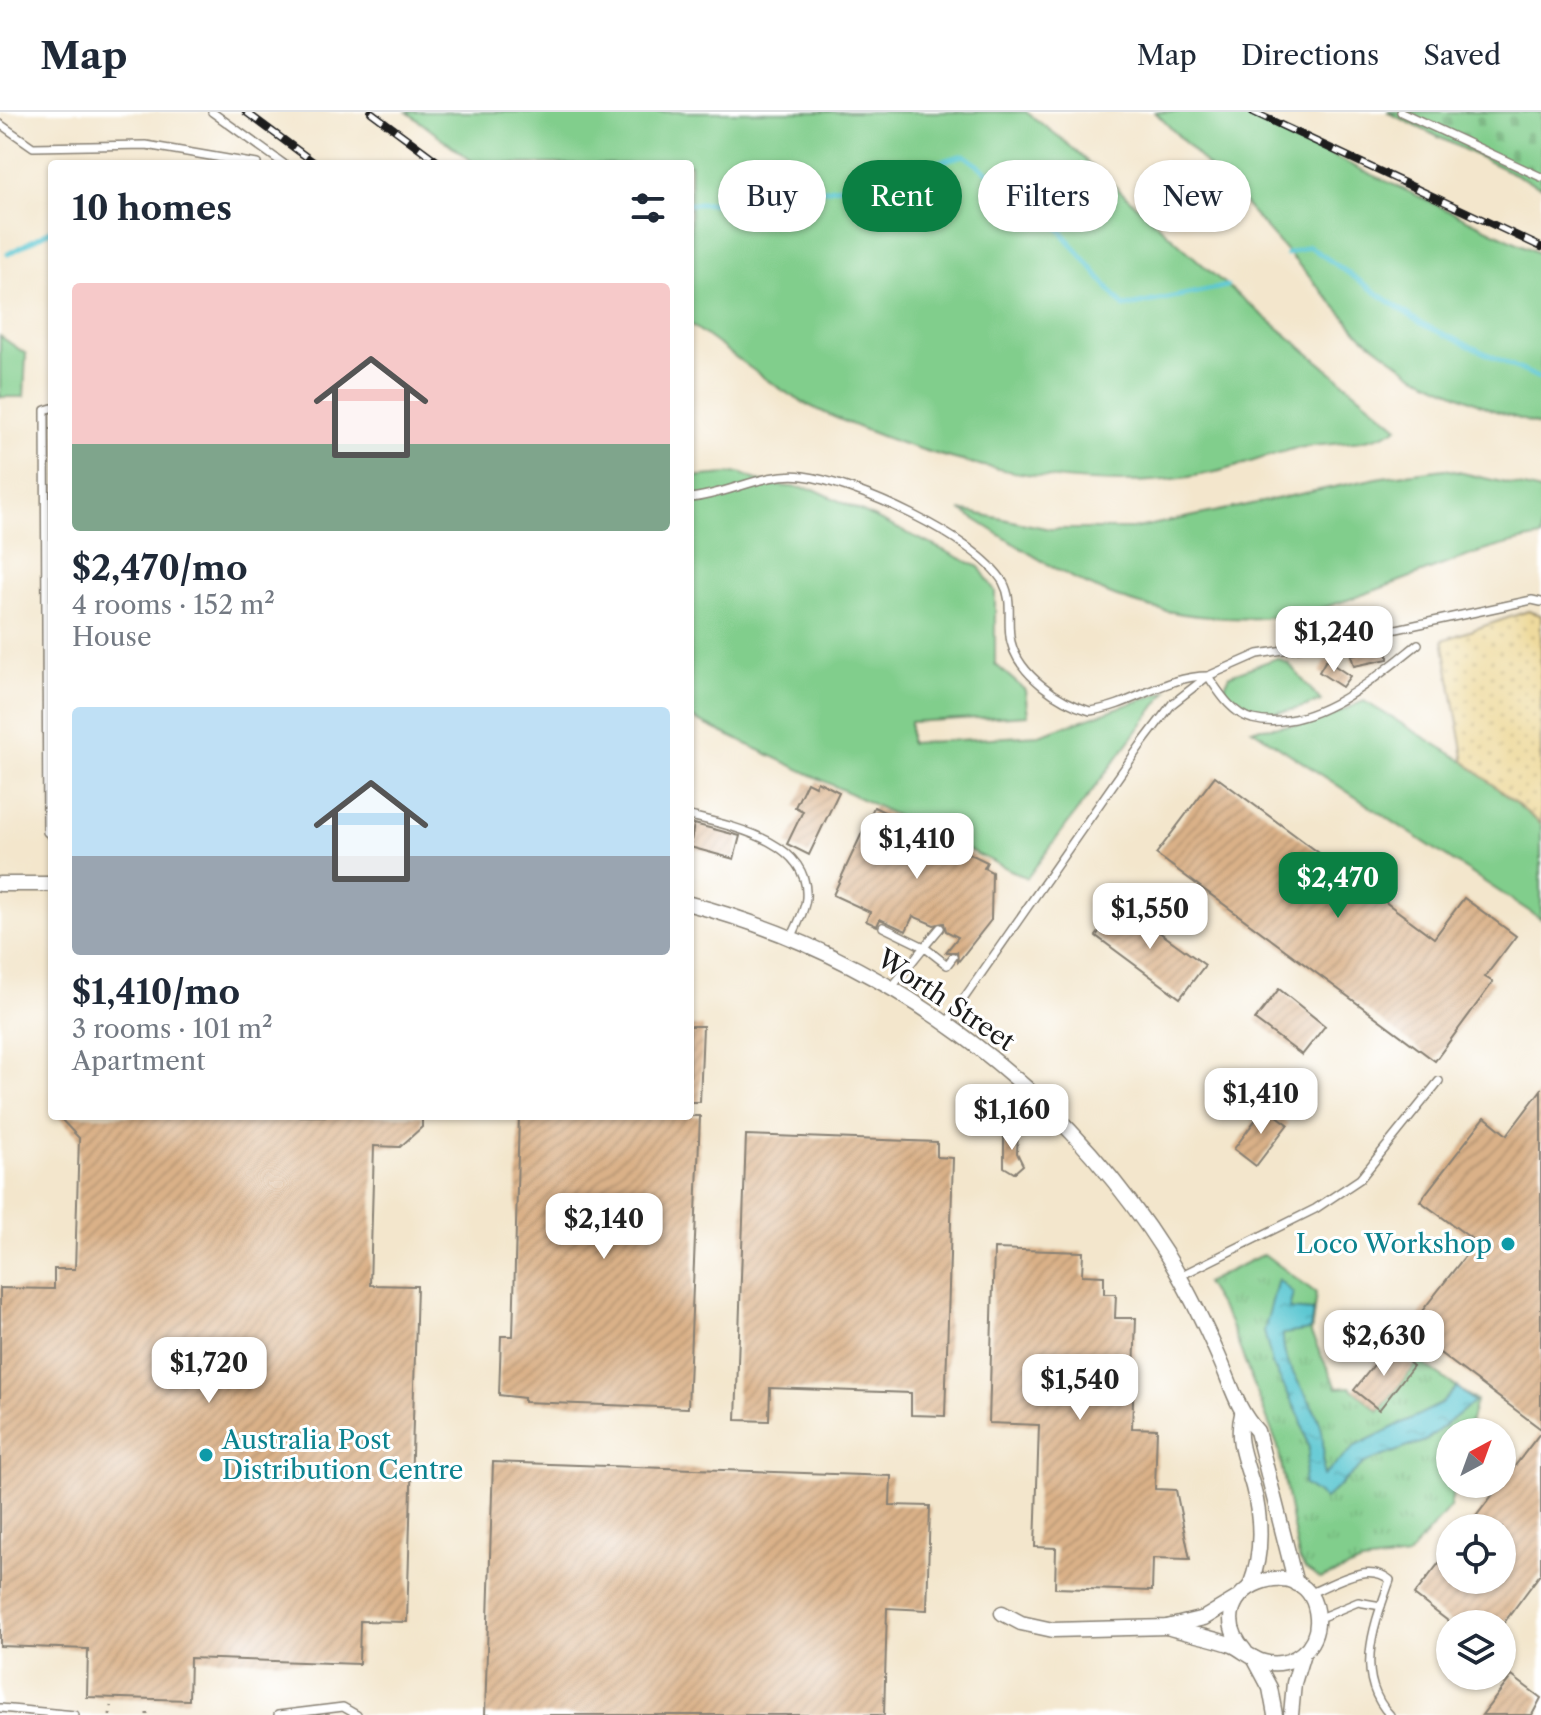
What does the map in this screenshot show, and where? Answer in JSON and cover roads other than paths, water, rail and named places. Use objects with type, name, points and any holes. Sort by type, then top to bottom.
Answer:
[{"type":"street","points":[[0,884],[48,884]]},
{"type":"street","name":"Worth Street","points":[[694,905],[791,939],[892,987],[1013,1074],[1088,1149],[1144,1221],[1180,1276],[1209,1334],[1242,1414],[1257,1431],[1296,1584]]},
{"type":"street","name":"Worth Street","points":[[1242,1414],[1237,1433],[1253,1487],[1260,1535],[1257,1569],[1250,1586]]},
{"type":"street","points":[[1002,1613],[1021,1623],[1053,1630],[1167,1627],[1204,1618],[1239,1597],[1250,1586],[1270,1578],[1296,1584],[1308,1594],[1317,1619],[1315,1635],[1304,1652],[1294,1683],[1291,1715]]},
{"type":"street","points":[[1239,1597],[1233,1612],[1233,1628],[1270,1688],[1275,1715]]},
{"type":"street","points":[[1167,1627],[1280,1663],[1304,1652]]},
{"type":"lane","points":[[212,112],[278,160]]},
{"type":"lane","points":[[1401,112],[1541,177]]},
{"type":"lane","points":[[0,124],[33,147],[146,145],[234,160]]},
{"type":"lane","points":[[48,409],[45,410],[48,833]]},
{"type":"lane","points":[[694,497],[721,494],[775,477],[802,476],[846,488],[914,515],[993,568],[1010,599],[1011,642],[1021,663],[1040,683],[1081,709],[1100,710],[1162,683],[1189,676],[1208,676]]},
{"type":"lane","points":[[946,1024],[1140,746],[1172,704],[1208,676],[1258,654],[1336,642],[1532,600],[1541,602]]},
{"type":"lane","points":[[1208,676],[1226,702],[1251,719],[1290,718],[1335,706],[1418,644]]},
{"type":"lane","points":[[694,817],[746,830],[782,850],[797,865],[806,898],[791,939]]},
{"type":"lane","points":[[883,927],[924,947],[947,965],[953,957]]},
{"type":"lane","points":[[892,987],[940,928]]},
{"type":"lane","points":[[1180,1276],[1315,1209],[1360,1179],[1439,1081]]},
{"type":"lane","points":[[1308,1594],[1360,1573],[1377,1572],[1390,1580],[1371,1633],[1370,1673],[1379,1701],[1390,1715]]},
{"type":"lane","points":[[1317,1619],[1352,1603],[1364,1601],[1381,1606]]},
{"type":"lane","points":[[278,1715],[343,1707],[357,1715]]},
{"type":"lane","points":[[0,1708],[75,1715]]},
{"type":"water","points":[[1278,1279],[1293,1293],[1289,1309],[1313,1311],[1310,1330],[1283,1334],[1287,1359],[1321,1426],[1323,1476],[1357,1445],[1441,1404],[1457,1387],[1474,1402],[1454,1418],[1436,1418],[1436,1432],[1425,1441],[1364,1463],[1325,1499],[1303,1484],[1309,1449],[1300,1417],[1272,1364],[1264,1331]]},
{"type":"waterway","points":[[694,204],[794,196],[964,155],[1051,219],[1124,307],[1227,286]]},
{"type":"waterway","points":[[8,254],[48,232]]},
{"type":"waterway","points":[[1287,254],[1309,246],[1422,324],[1541,379]]},
{"type":"railway","points":[[246,112],[311,160]]},
{"type":"railway","points":[[371,112],[436,160]]},
{"type":"railway","points":[[1253,112],[1541,247]]},
{"type":"place","name":"Loco Workshop","points":[[1508,1244]]},
{"type":"place","name":"Australia Post Distribution Centre","points":[[206,1455]]}]
